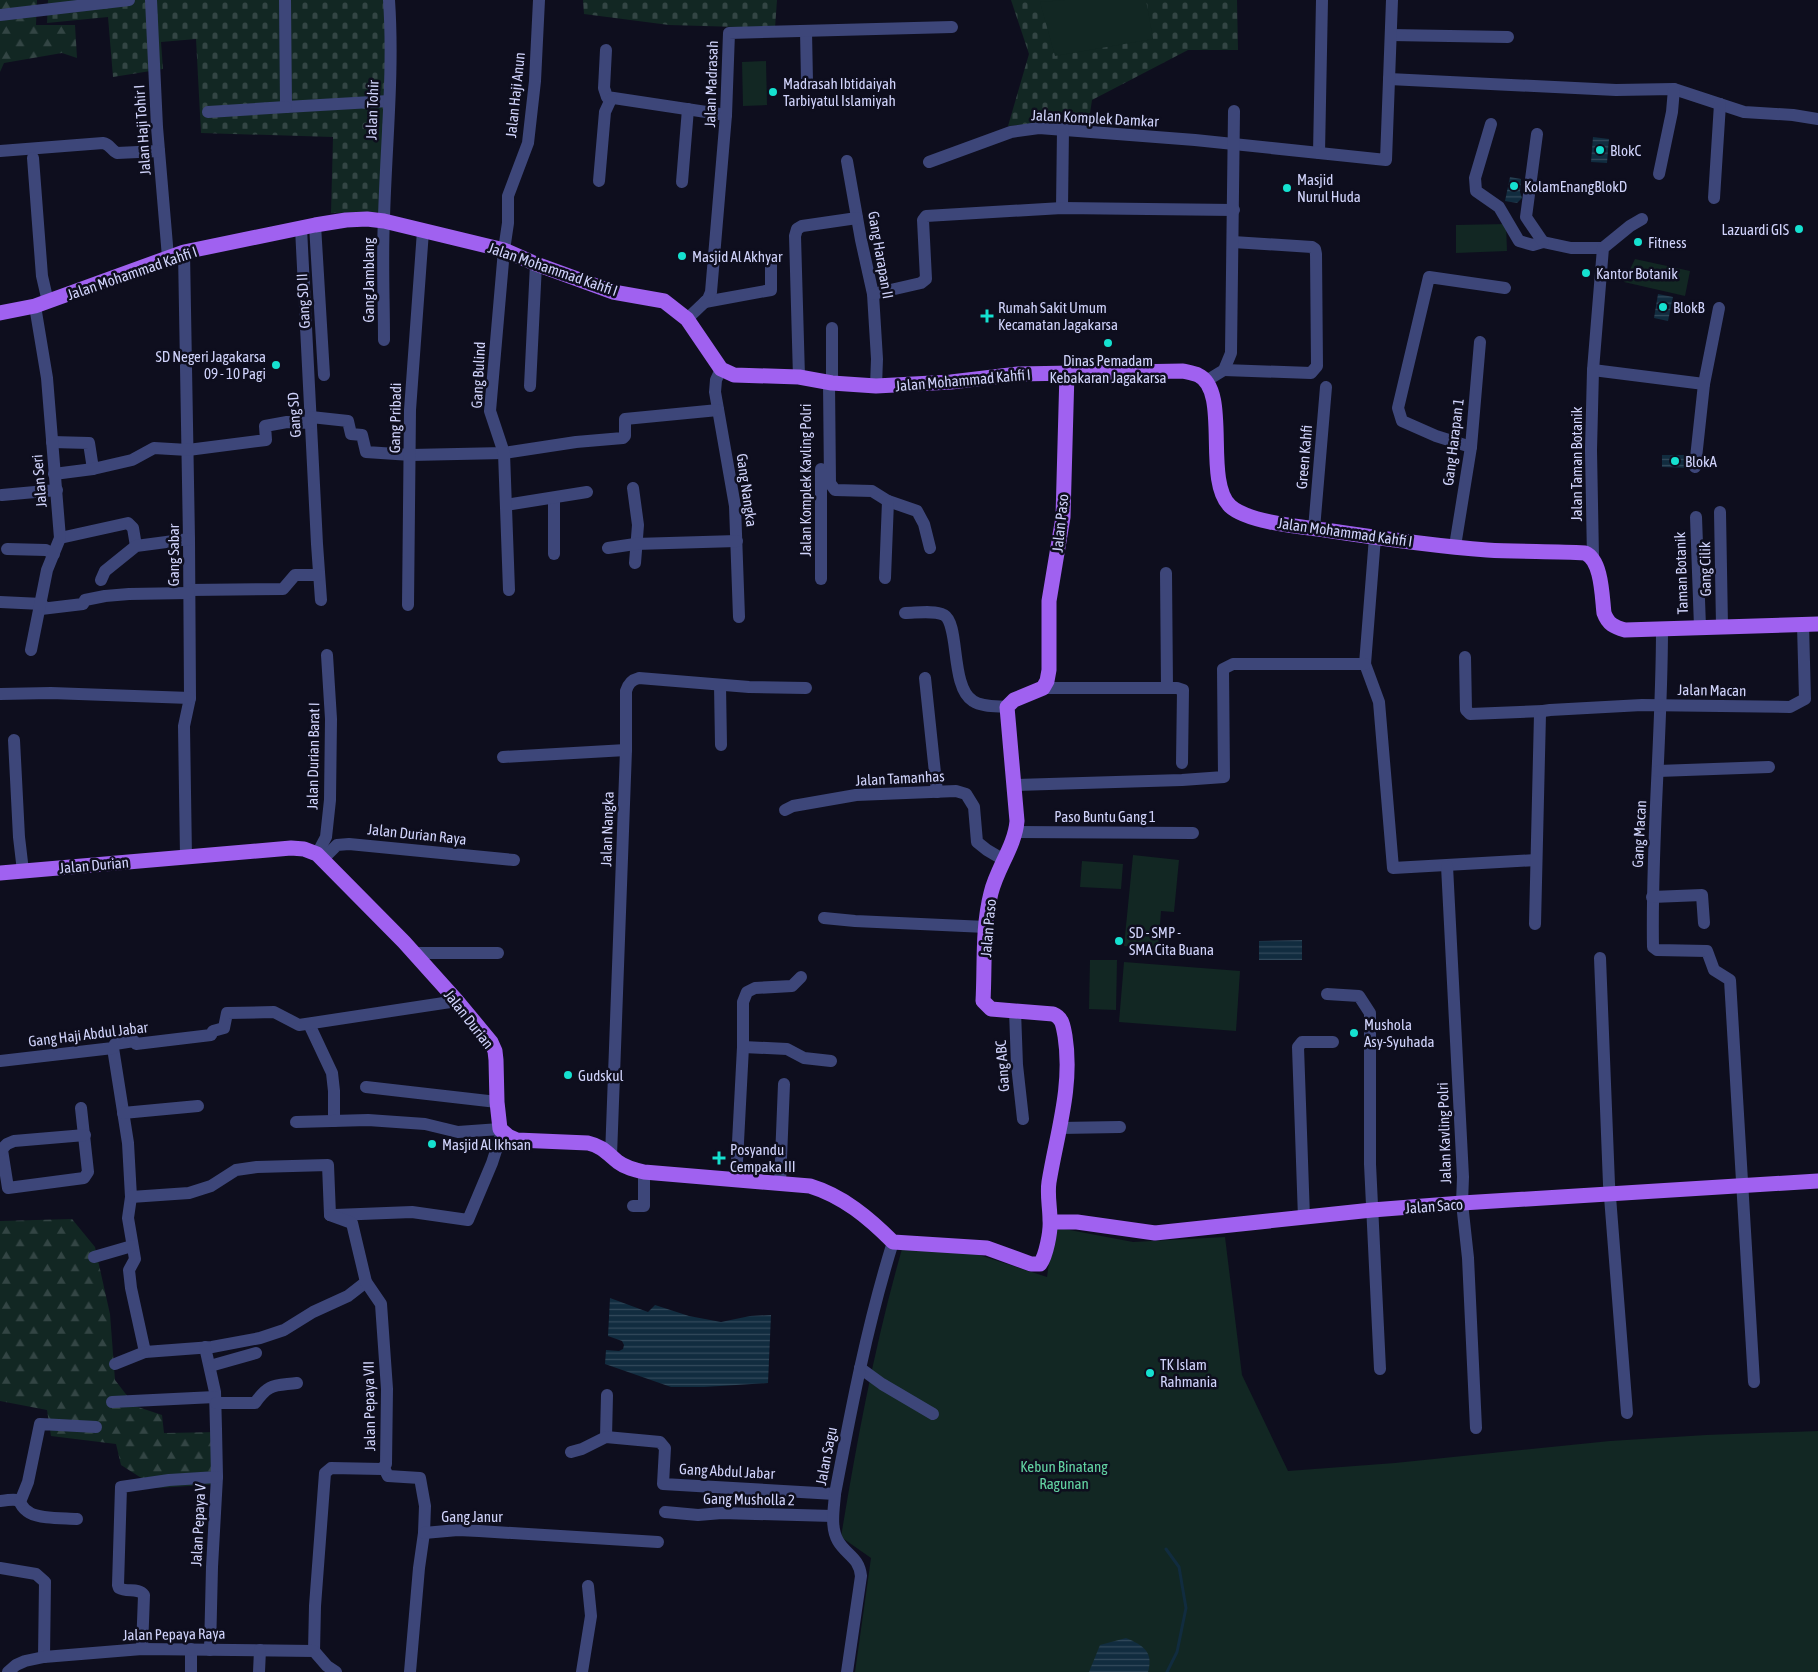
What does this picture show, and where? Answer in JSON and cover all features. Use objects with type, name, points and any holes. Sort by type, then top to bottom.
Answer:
[{"type":"main road","name":"Jalan Mohammad Kahfi I","points":[[0,314],[41,304],[184,252],[346,220],[384,221],[504,250],[536,264],[613,292],[664,301],[687,319],[721,369],[734,375],[799,377],[828,382],[876,386],[931,384],[1018,374],[1067,372],[1183,371],[1198,375],[1206,381],[1212,391],[1216,419],[1218,475],[1224,498],[1232,508],[1252,518],[1375,537],[1488,550],[1585,553],[1592,558]]},
{"type":"main road","name":"Jalan Paso","points":[[1043,688],[1047,682],[1048,670],[1049,601],[1062,516],[1067,372]]},
{"type":"main road","points":[[1592,558],[1597,568],[1604,613],[1610,624],[1617,628],[1625,630],[1818,624]]},
{"type":"main road","points":[[1008,707],[1014,700],[1043,688]]},
{"type":"main road","name":"Jalan Paso","points":[[893,1242],[987,1248],[1035,1265],[1040,1264],[1043,1260],[1050,1222],[1049,1184],[1068,1076],[1067,1051],[1062,1023],[1061,1019],[1053,1014],[991,1009],[983,1001],[986,927],[991,891],[1016,832],[1008,707]]},
{"type":"main road","name":"Jalan Durian","points":[[0,873],[290,848],[304,849],[320,857],[414,953],[457,1000],[490,1042],[495,1051],[497,1102],[501,1130]]},
{"type":"main road","points":[[501,1130],[517,1140],[588,1143],[598,1146],[619,1163],[632,1170],[810,1186],[826,1191],[870,1219],[893,1242]]},
{"type":"main road","name":"Jalan Saco","points":[[1050,1222],[1078,1222],[1155,1233],[1372,1210],[1818,1180]]},
{"type":"street","points":[[0,15],[129,0]]},
{"type":"street","name":"Jalan Haji Tohir I","points":[[152,0],[159,151],[168,257]]},
{"type":"street","points":[[285,0],[286,107]]},
{"type":"street","name":"Jalan Tohir","points":[[384,221],[389,101],[389,0]]},
{"type":"street","name":"Jalan Haji Anun","points":[[504,250],[508,223],[508,196],[528,143],[535,81],[539,0]]},
{"type":"street","points":[[1319,153],[1322,0]]},
{"type":"street","name":"Jalan Komplek Damkar","points":[[930,162],[1011,132],[1039,128],[1234,144],[1386,160],[1392,0]]},
{"type":"street","name":"Jalan Madrasah","points":[[687,319],[705,302],[711,292],[726,114],[729,32],[952,27]]},
{"type":"street","points":[[806,31],[808,82]]},
{"type":"street","points":[[1391,35],[1508,37]]},
{"type":"street","points":[[606,50],[604,88],[607,98],[726,114]]},
{"type":"street","points":[[1389,79],[1616,90],[1674,89],[1744,112],[1793,115],[1818,119]]},
{"type":"street","points":[[1660,174],[1672,112],[1674,89]]},
{"type":"street","points":[[599,181],[606,112],[611,99]]},
{"type":"street","points":[[208,112],[389,101]]},
{"type":"street","points":[[1714,198],[1720,104]]},
{"type":"street","points":[[682,182],[688,109]]},
{"type":"street","points":[[1224,370],[1231,353],[1234,111]]},
{"type":"street","points":[[1490,124],[1475,178],[1476,191],[1499,207],[1519,241],[1532,245],[1543,242],[1571,248],[1603,248],[1630,226],[1642,219]]},
{"type":"street","points":[[1062,208],[1064,129]]},
{"type":"street","points":[[1537,134],[1526,217],[1543,242]]},
{"type":"street","points":[[0,151],[102,137],[117,153],[159,151]]},
{"type":"street","name":"Jalan Seri","points":[[32,650],[47,570],[60,538],[41,304],[42,276],[33,158]]},
{"type":"street","name":"Gang Harapan II","points":[[847,161],[873,294],[877,359],[876,386]]},
{"type":"street","points":[[873,294],[922,283],[926,279],[923,220],[926,216],[1062,208],[1234,210]]},
{"type":"street","points":[[799,377],[797,229],[802,226],[858,218]]},
{"type":"street","name":"Gang Jamblang","points":[[384,221],[384,340]]},
{"type":"street","name":"Gang SD II","points":[[308,227],[324,375]]},
{"type":"street","name":"Gang SD","points":[[308,227],[311,420],[321,600]]},
{"type":"street","name":"Gang Pribadi","points":[[408,605],[410,410],[423,231]]},
{"type":"street","points":[[1206,381],[1224,370],[1311,373],[1317,366],[1315,249],[1312,246],[1233,242]]},
{"type":"street","name":"Jalan Taman Botanik","points":[[1592,558],[1591,450],[1593,370],[1603,248]]},
{"type":"street","name":"Gang Bulind","points":[[504,250],[490,411],[504,453],[509,590]]},
{"type":"street","name":"Gang Sabar","points":[[184,252],[190,539],[190,698],[184,726],[186,857]]},
{"type":"street","points":[[705,302],[771,290],[771,259]]},
{"type":"street","points":[[530,386],[536,264]]},
{"type":"street","points":[[1471,447],[1436,436],[1402,421],[1398,408],[1429,276],[1504,288]]},
{"type":"street","points":[[1695,467],[1704,384],[1719,308]]},
{"type":"street","points":[[832,328],[828,382],[830,483],[835,490],[872,491],[888,501],[917,511],[924,524],[930,548]]},
{"type":"street","name":"Gang Harapan 1","points":[[1455,546],[1471,447],[1480,342]]},
{"type":"street","name":"Gang Nangka","points":[[721,369],[716,380],[715,392],[735,506],[739,617]]},
{"type":"street","points":[[1593,370],[1704,384]]},
{"type":"street","name":"Jalan Komplek Kavling Polri","points":[[821,579],[828,382]]},
{"type":"street","name":"Green Kahfi","points":[[1314,529],[1326,387]]},
{"type":"street","points":[[54,474],[93,469],[132,460],[154,448],[188,450],[266,440],[265,426],[287,422],[311,420],[348,421],[351,434],[362,435],[366,452],[411,455],[504,453],[576,442],[624,438],[625,419],[718,410]]},
{"type":"street","points":[[52,442],[89,443],[93,469]]},
{"type":"street","points":[[633,488],[638,525],[635,563]]},
{"type":"street","points":[[2,495],[57,490]]},
{"type":"street","points":[[506,505],[586,492]]},
{"type":"street","points":[[554,498],[554,554]]},
{"type":"street","points":[[885,578],[888,501]]},
{"type":"street","name":"Gang Cilik","points":[[1720,512],[1722,626]]},
{"type":"street","name":"Taman Botanik","points":[[1696,517],[1700,627]]},
{"type":"street","points":[[60,538],[128,523],[133,528],[136,546]]},
{"type":"street","points":[[1375,537],[1365,664],[1379,702],[1393,868],[1536,860]]},
{"type":"street","points":[[101,580],[105,571],[136,546],[190,539]]},
{"type":"street","points":[[608,548],[635,544],[737,540]]},
{"type":"street","points":[[7,549],[46,550],[54,554]]},
{"type":"street","points":[[1166,573],[1166,688]]},
{"type":"street","points":[[0,602],[41,606],[83,604],[85,600],[105,596],[283,589],[295,575],[320,575]]},
{"type":"street","points":[[905,612],[945,615],[950,622],[958,671],[964,693],[972,701],[1008,707]]},
{"type":"street","name":"Jalan Macan","points":[[1465,658],[1466,710],[1470,714],[1603,706],[1790,707],[1805,699],[1802,625]]},
{"type":"street","name":"Gang Macan","points":[[1662,629],[1652,897],[1653,947],[1657,950],[1707,951],[1714,970],[1730,980],[1742,1185]]},
{"type":"street","name":"Jalan Durian Barat I","points":[[320,857],[326,836],[330,800],[331,718],[327,655]]},
{"type":"street","points":[[1014,785],[1224,777],[1223,669],[1233,664],[1365,664]]},
{"type":"street","points":[[925,678],[937,792]]},
{"type":"street","name":"Jalan Nangka","points":[[611,1156],[626,750],[626,691],[628,684],[634,679],[806,688]]},
{"type":"street","points":[[720,685],[721,745]]},
{"type":"street","points":[[1043,688],[1177,688],[1182,690],[1182,763]]},
{"type":"street","points":[[0,694],[51,693],[190,698]]},
{"type":"street","points":[[1535,924],[1539,718],[1543,711]]},
{"type":"street","points":[[14,740],[19,837],[23,871]]},
{"type":"street","points":[[502,757],[626,750]]},
{"type":"street","points":[[1658,771],[1769,767]]},
{"type":"street","name":"Jalan Tamanhas","points":[[785,810],[793,806],[856,795],[956,791],[966,794],[974,807],[977,842],[1004,860]]},
{"type":"street","name":"Paso Buntu Gang 1","points":[[1016,832],[1193,833]]},
{"type":"street","name":"Jalan Durian Raya","points":[[320,857],[337,846],[349,844],[514,860]]},
{"type":"street","name":"Jalan Kavling Polri","points":[[1447,866],[1462,1168],[1462,1203],[1468,1258],[1476,1428]]},
{"type":"street","points":[[1652,897],[1702,895],[1704,923]]},
{"type":"street","points":[[824,918],[864,922],[986,927]]},
{"type":"street","points":[[414,953],[498,953]]},
{"type":"street","points":[[1600,958],[1610,1194],[1627,1413]]},
{"type":"street","points":[[736,1180],[744,1002],[747,992],[755,988],[792,986],[801,977]]},
{"type":"street","points":[[1327,994],[1359,996],[1370,1013],[1370,1155],[1380,1369]]},
{"type":"street","name":"Gang Haji Abdul Jabar","points":[[0,1061],[113,1048],[115,1044],[134,1042],[136,1044],[211,1036],[213,1031],[224,1028],[226,1013],[274,1012],[300,1025],[457,1000]]},
{"type":"street","name":"Gang ABC","points":[[1015,1011],[1023,1120]]},
{"type":"street","points":[[309,1024],[332,1073],[334,1121]]},
{"type":"street","points":[[1304,1218],[1298,1047],[1302,1042],[1333,1042]]},
{"type":"street","points":[[743,1047],[787,1049],[804,1058],[831,1060]]},
{"type":"street","points":[[113,1048],[128,1143],[131,1197],[128,1218],[135,1259],[129,1270],[145,1352]]},
{"type":"street","points":[[780,1183],[784,1084]]},
{"type":"street","points":[[366,1087],[497,1102]]},
{"type":"street","points":[[123,1113],[198,1106]]},
{"type":"street","points":[[81,1108],[85,1135],[88,1172],[84,1178],[4,1191],[1,1151],[8,1144],[14,1141],[85,1135]]},
{"type":"street","points":[[131,1197],[189,1193],[211,1186],[236,1170],[328,1165],[330,1216],[348,1213],[412,1212],[468,1220],[489,1168],[501,1130],[458,1132],[425,1124],[368,1120],[296,1122]]},
{"type":"street","points":[[1060,1128],[1120,1127]]},
{"type":"street","points":[[487,1186],[489,1168]]},
{"type":"street","points":[[633,1206],[644,1206],[644,1172]]},
{"type":"street","points":[[1742,1185],[1754,1382]]},
{"type":"street","name":"Jalan Pepaya VII","points":[[314,1651],[315,1606],[325,1473],[331,1468],[382,1469],[386,1464],[387,1389],[381,1304],[366,1282],[352,1223],[330,1216]]},
{"type":"street","name":"Jalan Sagu","points":[[847,1672],[861,1576],[857,1561],[837,1540],[833,1516],[835,1494],[860,1368],[893,1242]]},
{"type":"street","points":[[94,1257],[132,1246]]},
{"type":"street","points":[[115,1364],[145,1352],[205,1347],[260,1338],[284,1330],[313,1312],[348,1296],[366,1282]]},
{"type":"street","name":"Jalan Pepaya V","points":[[205,1347],[216,1400],[216,1477],[210,1650]]},
{"type":"street","points":[[210,1366],[256,1354]]},
{"type":"street","points":[[860,1368],[882,1384],[933,1414]]},
{"type":"street","points":[[112,1402],[216,1400],[255,1403],[264,1390],[272,1386],[297,1383]]},
{"type":"street","points":[[571,1452],[582,1450],[606,1437],[607,1395]]},
{"type":"street","points":[[20,1502],[28,1482],[39,1425],[44,1423],[96,1427]]},
{"type":"street","name":"Gang Abdul Jabar","points":[[606,1437],[660,1442],[665,1448],[663,1484],[835,1494]]},
{"type":"street","points":[[384,1468],[388,1476],[420,1478],[425,1506],[424,1533]]},
{"type":"street","points":[[142,1649],[144,1595],[139,1591],[123,1590],[118,1585],[121,1487],[169,1480],[216,1477]]},
{"type":"street","points":[[0,1501],[15,1499],[30,1513],[46,1517],[77,1519]]},
{"type":"street","name":"Gang Musholla 2","points":[[665,1512],[698,1515],[722,1513],[833,1516]]},
{"type":"street","name":"Gang Janur","points":[[410,1672],[424,1533],[479,1530],[658,1542]]},
{"type":"street","points":[[0,1568],[36,1574],[45,1582],[44,1657]]},
{"type":"street","points":[[582,1672],[591,1616],[588,1586]]},
{"type":"street","name":"Jalan Pepaya Raya","points":[[8,1672],[16,1664],[44,1657],[142,1649],[314,1651]]},
{"type":"street","points":[[191,1650],[191,1672]]},
{"type":"street","points":[[259,1672],[260,1650]]},
{"type":"street","points":[[314,1651],[333,1671]]},
{"type":"green space","points":[[0,0],[37,0],[36,25],[75,25],[77,58],[62,53],[4,63],[0,72]]},
{"type":"green space","points":[[48,0],[390,0],[386,212],[331,213],[333,137],[201,133],[196,39],[161,42],[163,69],[113,77],[108,17],[47,23]]},
{"type":"green space","points":[[583,0],[777,0],[775,28],[669,25],[584,14]]},
{"type":"green space","points":[[1011,0],[1237,0],[1238,50],[1188,50],[1092,100],[1089,120],[1008,126],[1029,54]]},
{"type":"green space","points":[[1065,0],[1146,0],[1153,39],[1055,56],[1040,2]]},
{"type":"green space","points":[[766,61],[767,105],[743,106],[742,62]]},
{"type":"green space","points":[[1506,224],[1507,251],[1456,253],[1456,225]]},
{"type":"green space","points":[[1635,259],[1690,271],[1685,296],[1624,282]]},
{"type":"green space","points":[[1133,855],[1179,860],[1174,912],[1161,911],[1158,950],[1124,946]]},
{"type":"green space","points":[[1082,861],[1123,864],[1121,889],[1080,887]]},
{"type":"green space","points":[[1090,960],[1117,960],[1116,1010],[1089,1009]]},
{"type":"green space","points":[[1124,962],[1240,971],[1236,1031],[1119,1022]]},
{"type":"green space","points":[[72,1219],[95,1247],[110,1314],[115,1380],[135,1406],[162,1415],[164,1433],[219,1432],[221,1484],[157,1488],[121,1465],[116,1444],[51,1436],[47,1410],[0,1401],[0,1221]]},
{"type":"green space","name":"Kebun Binatang Ragunan","points":[[1054,1227],[1133,1242],[1225,1237],[1242,1375],[1288,1471],[1395,1463],[1610,1441],[1818,1431],[1818,1672],[855,1672],[871,1558],[841,1537],[867,1392],[883,1320],[902,1249],[970,1252],[1047,1277]]},
{"type":"water","name":"BlokC","points":[[1593,137],[1609,139],[1607,163],[1591,162]]},
{"type":"water","name":"KolamEnangBlokD","points":[[1510,177],[1521,179],[1520,192],[1522,198],[1517,203],[1505,201]]},
{"type":"water","name":"BlokB","points":[[1658,294],[1673,297],[1668,321],[1654,318]]},
{"type":"water","name":"BlokA","points":[[1662,455],[1689,455],[1688,468],[1662,467]]},
{"type":"water","points":[[1302,940],[1302,960],[1259,960],[1259,941]]},
{"type":"water","points":[[610,1298],[648,1312],[655,1305],[689,1316],[721,1322],[750,1316],[771,1315],[768,1383],[671,1387],[605,1364],[606,1350],[619,1351],[623,1349],[624,1345],[622,1341],[608,1336]]},
{"type":"water","points":[[1126,1638],[1142,1646],[1148,1654],[1148,1672],[1089,1672],[1100,1645]]},
{"type":"waterway","points":[[1166,1549],[1179,1567],[1186,1608],[1177,1652],[1167,1672]]},
{"type":"place","name":"Madrasah Ibtidaiyah Tarbiyatul Islamiyah","points":[[773,92]]},
{"type":"place","name":"BlokC","points":[[1600,150]]},
{"type":"place","name":"KolamEnangBlokD","points":[[1514,186]]},
{"type":"place","name":"Masjid Nurul Huda","points":[[1287,188]]},
{"type":"place","name":"Lazuardi GIS","points":[[1799,229]]},
{"type":"place","name":"Fitness","points":[[1638,242]]},
{"type":"place","name":"Masjid Al Akhyar","points":[[682,256]]},
{"type":"place","name":"Kantor Botanik","points":[[1586,273]]},
{"type":"place","name":"BlokB","points":[[1663,307]]},
{"type":"place","name":"Rumah Sakit Umum Kecamatan Jagakarsa","points":[[987,316]]},
{"type":"place","name":"Dinas Pemadam Kebakaran Jagakarsa","points":[[1108,343]]},
{"type":"place","name":"SD Negeri Jagakarsa 09 - 10 Pagi","points":[[276,365]]},
{"type":"place","name":"BlokA","points":[[1675,461]]},
{"type":"place","name":"SD - SMP - SMA Cita Buana","points":[[1119,941]]},
{"type":"place","name":"Mushola Asy-Syuhada","points":[[1354,1033]]},
{"type":"place","name":"Gudskul","points":[[568,1075]]},
{"type":"place","name":"Masjid Al Ikhsan","points":[[432,1144]]},
{"type":"place","name":"Posyandu Cempaka III","points":[[719,1158]]},
{"type":"place","name":"TK Islam Rahmania","points":[[1150,1373]]}]
